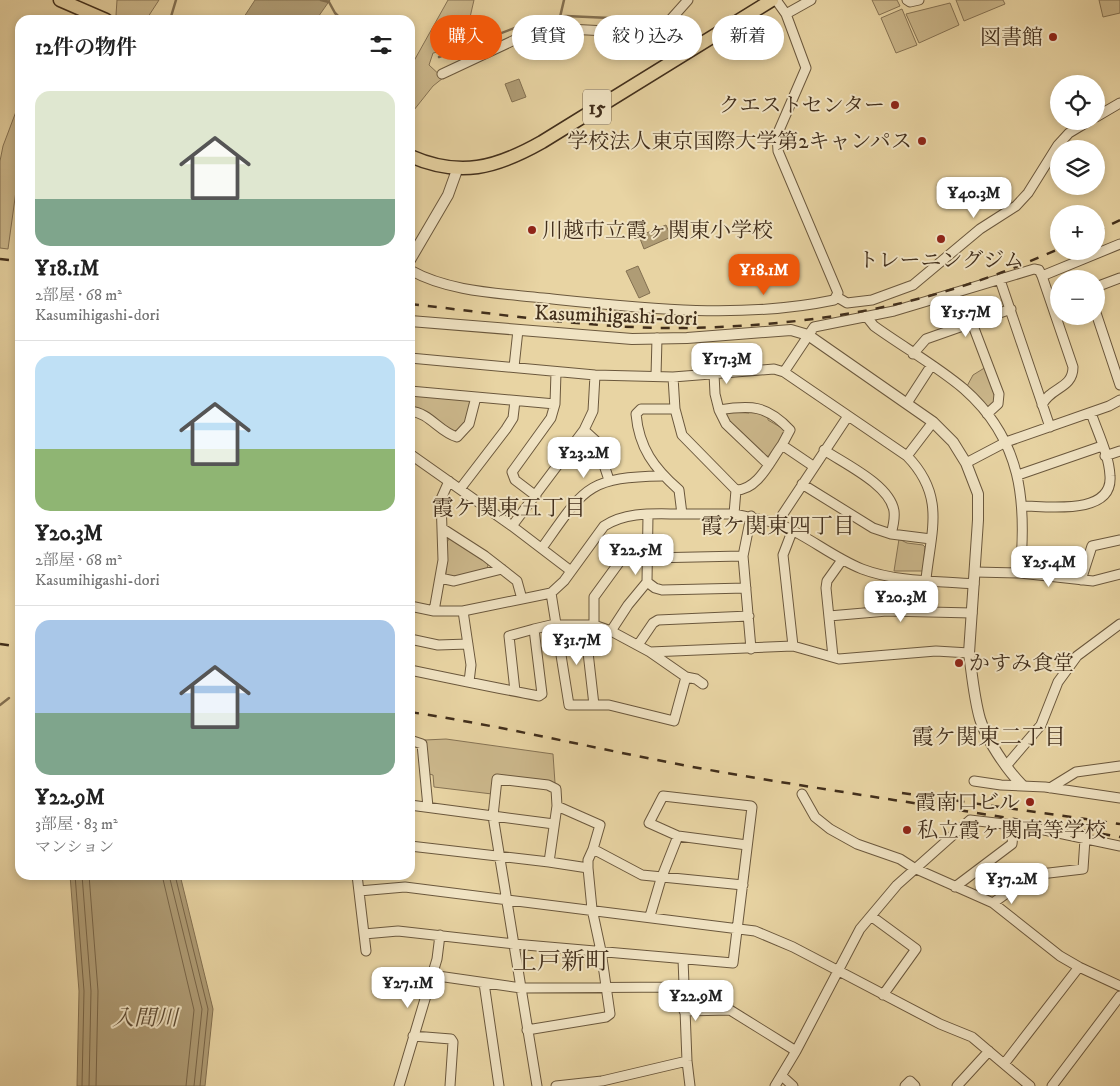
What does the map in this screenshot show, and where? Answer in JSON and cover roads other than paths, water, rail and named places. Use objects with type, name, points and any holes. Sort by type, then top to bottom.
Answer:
[{"type":"main road","name":"15","points":[[415,157],[457,170],[490,165],[525,151],[772,0]]},
{"type":"main road","points":[[64,2],[94,15]]},
{"type":"street","points":[[675,15],[688,0]]},
{"type":"street","points":[[776,0],[786,14],[806,68],[805,75],[777,135],[778,151],[838,294],[837,297]]},
{"type":"street","points":[[786,14],[811,0]]},
{"type":"street","points":[[907,0],[910,2],[919,0]]},
{"type":"street","points":[[442,74],[523,36],[548,28],[594,31]]},
{"type":"street","points":[[1105,112],[1120,103]]},
{"type":"street","points":[[415,272],[432,281],[458,287],[507,294],[672,310],[788,307],[812,304],[837,297],[846,303],[872,300],[913,285],[980,229],[1016,206],[1028,193],[1058,145],[1074,130]]},
{"type":"street","points":[[415,252],[448,196],[457,170]]},
{"type":"street","points":[[1042,276],[1120,244]]},
{"type":"street","points":[[784,372],[814,326],[934,300],[1034,269],[1039,270],[1050,290]]},
{"type":"street","points":[[1105,284],[1120,278]]},
{"type":"street","points":[[1000,280],[1050,427]]},
{"type":"street","points":[[913,354],[926,339],[1011,309]]},
{"type":"street","points":[[866,316],[874,326],[964,389],[988,414],[1006,442],[1018,475],[1023,506],[1024,536],[1020,574]]},
{"type":"street","name":"Kasumihigashi-dori","points":[[415,321],[518,330],[657,338],[730,336],[791,330],[808,335],[933,422],[953,442],[966,463],[978,494],[969,653],[980,720],[1006,766],[1022,785]]},
{"type":"street","points":[[972,323],[999,394],[998,404],[988,414]]},
{"type":"street","points":[[1042,404],[1046,395],[1067,385],[1073,375],[1073,367],[1062,325]]},
{"type":"street","points":[[1100,325],[1120,385]]},
{"type":"street","points":[[514,367],[518,330]]},
{"type":"street","points":[[656,376],[657,338]]},
{"type":"street","points":[[415,358],[595,375],[673,377],[774,369],[784,372],[907,456],[918,467],[934,502],[934,518],[926,579]]},
{"type":"street","points":[[907,403],[931,366]]},
{"type":"street","points":[[536,496],[515,480],[512,472],[545,428],[555,404],[556,372]]},
{"type":"street","points":[[714,374],[715,394],[719,410],[726,424],[768,464]]},
{"type":"street","points":[[512,526],[584,430],[593,411],[595,375]]},
{"type":"street","points":[[673,377],[675,409],[682,435],[736,490],[743,490],[752,486],[782,445],[790,430],[764,410],[752,407],[719,410]]},
{"type":"street","points":[[415,391],[555,404]]},
{"type":"street","points":[[415,412],[428,417],[457,437],[469,424],[476,397]]},
{"type":"street","points":[[966,463],[1006,442],[1091,413],[1120,400]]},
{"type":"street","points":[[460,489],[513,418],[515,401]]},
{"type":"street","points":[[675,409],[641,409],[636,414],[638,433],[645,453],[662,476],[681,493],[682,514]]},
{"type":"street","points":[[1023,506],[1083,506],[1097,501],[1106,491],[1111,478],[1091,413]]},
{"type":"street","points":[[778,523],[813,466],[848,416]]},
{"type":"street","points":[[907,456],[933,422]]},
{"type":"street","points":[[584,430],[596,441],[609,480]]},
{"type":"street","points":[[782,445],[813,466]]},
{"type":"street","points":[[1018,475],[1102,446]]},
{"type":"street","points":[[824,450],[878,486],[890,499],[894,520],[891,534]]},
{"type":"street","points":[[1105,456],[1120,451]]},
{"type":"street","points":[[415,458],[512,526],[572,572]]},
{"type":"street","points":[[542,548],[582,494],[609,480],[662,476]]},
{"type":"street","points":[[434,610],[440,578],[443,529],[441,499],[449,482]]},
{"type":"street","points":[[802,484],[873,528],[891,534],[931,538]]},
{"type":"street","points":[[734,514],[736,490]]},
{"type":"street","points":[[415,607],[434,610],[463,610],[551,593],[572,572],[604,526],[620,517],[648,515],[734,514],[751,516],[793,529],[842,560],[879,574],[974,584]]},
{"type":"street","points":[[611,631],[628,605],[647,582],[649,558],[648,515]]},
{"type":"street","points":[[751,516],[743,556],[751,649]]},
{"type":"street","points":[[443,529],[517,581],[522,599]]},
{"type":"street","points":[[793,529],[783,555],[793,646]]},
{"type":"street","points":[[1081,580],[1092,546],[1120,540]]},
{"type":"street","points":[[594,705],[589,625],[594,597],[626,553],[648,547]]},
{"type":"street","points":[[649,558],[743,556]]},
{"type":"street","points":[[833,657],[828,616],[827,581],[842,560]]},
{"type":"street","points":[[440,578],[454,582],[502,569]]},
{"type":"street","points":[[975,572],[1093,581],[1120,574]]},
{"type":"street","points":[[647,582],[655,588],[662,590],[746,588]]},
{"type":"street","points":[[551,593],[558,625],[569,704],[609,705],[674,721],[686,678]]},
{"type":"street","points":[[463,610],[471,664],[469,682]]},
{"type":"street","points":[[828,616],[887,611],[972,613]]},
{"type":"street","points":[[638,645],[653,623],[658,620],[749,616]]},
{"type":"street","points":[[1006,766],[1041,725],[1058,682],[1077,656],[1120,624]]},
{"type":"street","points":[[515,691],[508,636],[558,625],[589,625],[611,631],[650,652],[686,678],[696,679],[703,684]]},
{"type":"street","points":[[415,671],[539,696],[542,694],[534,629]]},
{"type":"street","points":[[415,641],[438,645],[468,644]]},
{"type":"street","points":[[650,652],[793,646],[839,659],[936,651],[969,653]]},
{"type":"street","points":[[415,742],[422,744],[428,807]]},
{"type":"street","points":[[1050,788],[1076,772],[1120,766]]},
{"type":"street","points":[[537,1086],[493,816],[497,779],[548,785],[556,789],[557,806],[549,862]]},
{"type":"street","points":[[974,781],[1001,785],[1050,788],[1120,798]]},
{"type":"street","points":[[802,794],[815,818],[830,829],[857,844],[900,859],[914,868],[993,903],[1060,956],[1120,986]]},
{"type":"street","points":[[364,934],[398,931],[514,944],[733,962],[743,885],[751,806],[662,796],[649,823],[678,836],[747,845]]},
{"type":"street","points":[[415,806],[554,824]]},
{"type":"street","points":[[528,1030],[606,1017],[610,1014],[601,951],[592,909],[588,868],[588,860],[600,824],[557,806]]},
{"type":"street","points":[[775,1086],[796,1051],[839,970],[847,951],[871,916],[914,868],[970,820],[1014,825],[1120,846]]},
{"type":"street","points":[[955,886],[1012,844],[1014,825]]},
{"type":"street","points":[[650,916],[661,879],[678,836]]},
{"type":"street","points":[[993,903],[1032,875],[1083,869],[1085,839]]},
{"type":"street","points":[[415,847],[588,868]]},
{"type":"street","points":[[593,849],[642,875],[661,879],[743,885]]},
{"type":"street","points":[[358,880],[366,951]]},
{"type":"street","points":[[359,891],[405,887],[506,901],[650,916],[738,928],[768,935],[839,970],[940,1024],[972,1038],[1030,1086]]},
{"type":"street","points":[[871,916],[916,949],[883,995]]},
{"type":"street","points":[[399,1086],[412,1036],[437,959],[440,935]]},
{"type":"street","points":[[682,959],[682,986],[690,1086]]},
{"type":"street","points":[[1004,1064],[1079,967]]},
{"type":"street","points":[[431,975],[521,988],[682,986]]},
{"type":"street","points":[[484,983],[499,1086]]},
{"type":"street","points":[[1052,1086],[1120,996]]},
{"type":"street","points":[[684,1011],[730,1010],[796,1051]]},
{"type":"street","points":[[412,1036],[451,1039],[453,1042],[450,1086]]},
{"type":"street","points":[[957,1086],[989,1051]]},
{"type":"street","points":[[556,1086],[602,1080],[687,1061]]},
{"type":"street","points":[[782,1076],[794,1086]]},
{"type":"street","points":[[905,1086],[910,1081],[915,1086]]},
{"type":"water","points":[[255,0],[330,0],[320,15],[245,15]]},
{"type":"water","points":[[519,79],[526,97],[512,102],[505,84]]},
{"type":"water","points":[[666,225],[671,237],[644,249],[639,236]]},
{"type":"water","points":[[638,266],[650,293],[639,298],[626,271]]},
{"type":"water","name":"入間川","points":[[70,880],[181,880],[213,1009],[205,1086],[77,1086],[79,991]]},
{"type":"waterway","points":[[172,15],[176,0]]},
{"type":"waterway","points":[[321,0],[329,2],[337,15]]},
{"type":"waterway","points":[[560,15],[564,0]]},
{"type":"waterway","points":[[502,33],[538,19],[566,16],[594,17]]},
{"type":"waterway","points":[[0,705],[9,698]]},
{"type":"railway","points":[[1105,228],[1120,220]]},
{"type":"railway","points":[[415,305],[565,322],[627,327],[700,328],[743,326],[827,317],[911,301],[992,276],[1050,253]]},
{"type":"railway","points":[[0,259],[15,260]]},
{"type":"railway","points":[[0,644],[15,646]]},
{"type":"railway","points":[[415,713],[721,772],[1120,837]]},
{"type":"railway","points":[[902,793],[1120,824]]},
{"type":"place","name":"図書館","points":[[1053,37]]},
{"type":"place","name":"クエストセンター","points":[[895,105]]},
{"type":"place","name":"学校法人東京国際大学第2キャンパス","points":[[922,141]]},
{"type":"place","name":"川越市立霞ヶ関東小学校","points":[[532,230]]},
{"type":"place","name":"トレーニングジム","points":[[941,239]]},
{"type":"place","name":"かすみ食堂","points":[[959,663]]},
{"type":"place","name":"霞南口ビル","points":[[1030,802]]},
{"type":"place","name":"私立霞ヶ関高等学校","points":[[907,830]]},
{"type":"district","name":"霞ケ関東五丁目","points":[[509,507]]},
{"type":"district","name":"霞ケ関東四丁目","points":[[778,525]]},
{"type":"district","name":"霞ケ関東二丁目","points":[[989,736]]},
{"type":"district","name":"上戸新町","points":[[561,961]]}]
